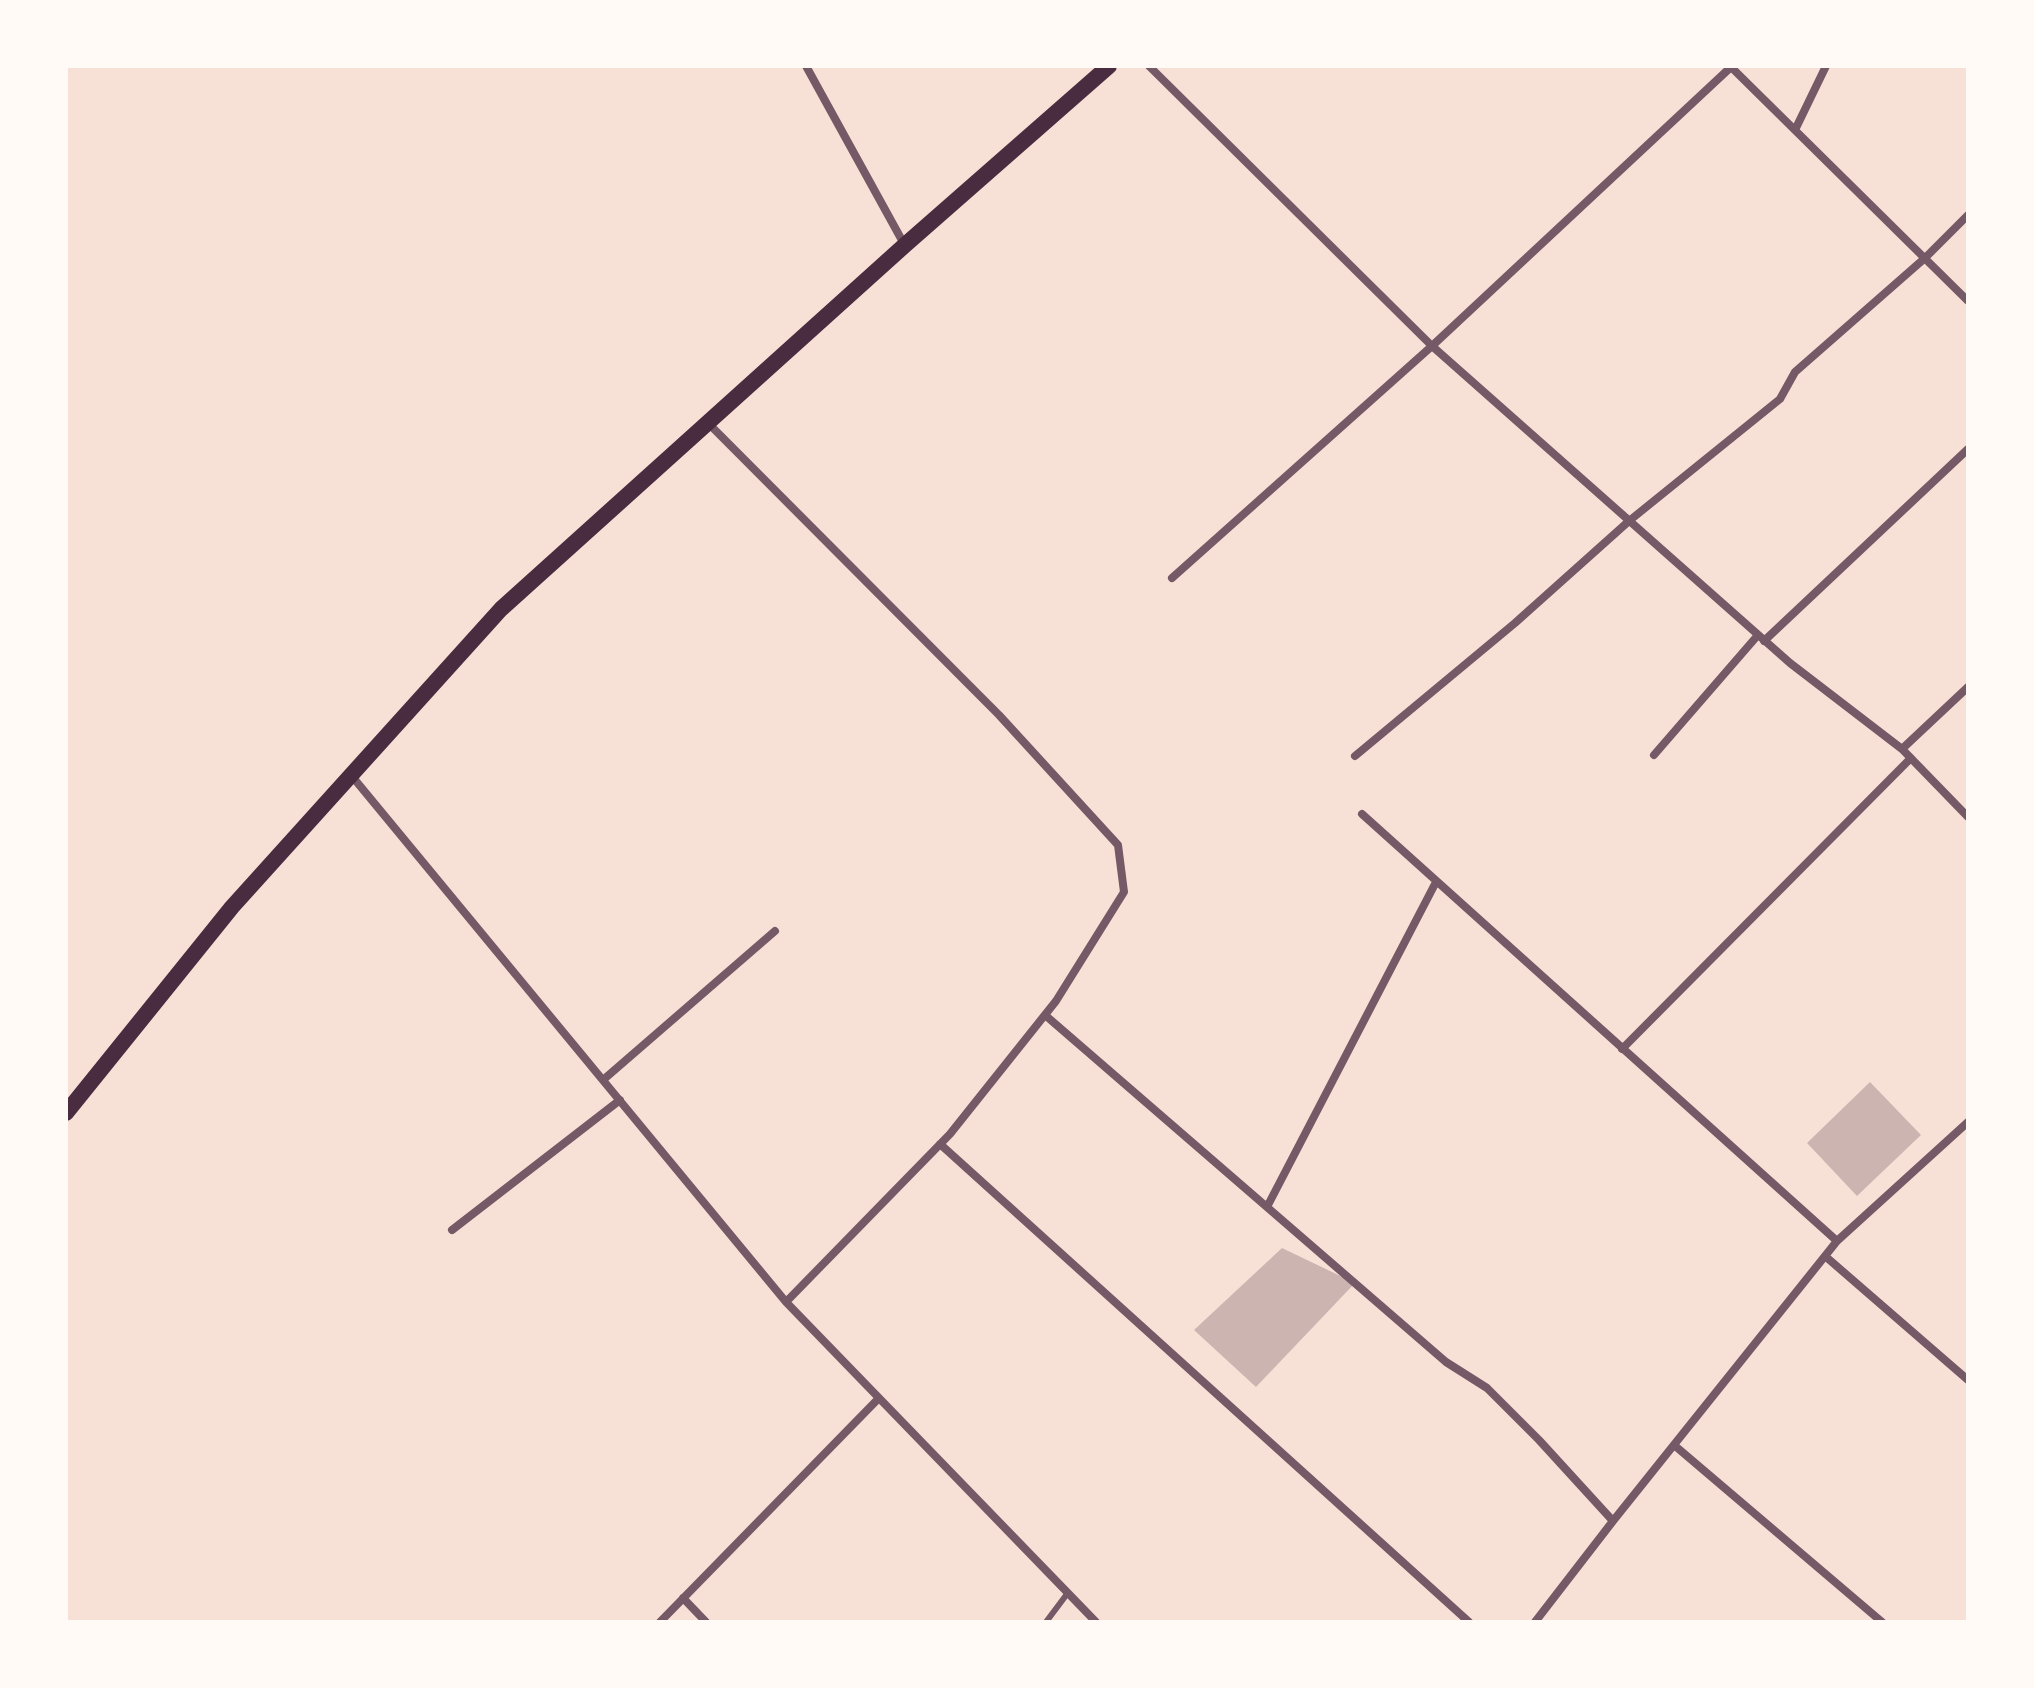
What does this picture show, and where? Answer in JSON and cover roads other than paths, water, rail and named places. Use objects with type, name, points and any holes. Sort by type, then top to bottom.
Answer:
[{"type":"main road","points":[[66,1113],[232,907],[501,609],[1109,66]]},
{"type":"street","points":[[806,66],[905,245]]},
{"type":"street","points":[[1149,66],[1432,346],[1761,638],[1902,749],[1968,817]]},
{"type":"street","points":[[1172,578],[1432,346],[1731,66],[1968,301]]},
{"type":"street","points":[[1795,130],[1826,66]]},
{"type":"street","points":[[1355,756],[1515,623],[1629,521],[1780,399],[1795,372],[1925,258],[1968,215]]},
{"type":"street","points":[[707,423],[999,715],[1118,845],[1124,892],[1045,1015],[940,1144],[786,1302]]},
{"type":"street","points":[[1654,755],[1761,638],[1968,449]]},
{"type":"street","points":[[1902,749],[1968,687]]},
{"type":"street","points":[[1622,1049],[1911,758]]},
{"type":"street","points":[[351,775],[786,1302],[1096,1622]]},
{"type":"street","points":[[1362,814],[1837,1241]]},
{"type":"street","points":[[1267,1207],[1436,882]]},
{"type":"street","points":[[603,1080],[775,931]]},
{"type":"street","points":[[1045,1015],[1446,1362],[1487,1388],[1613,1521]]},
{"type":"street","points":[[452,1230],[620,1100]]},
{"type":"street","points":[[1535,1622],[1837,1241],[1968,1122]]},
{"type":"street","points":[[940,1144],[1469,1622]]},
{"type":"street","points":[[1825,1256],[1968,1380]]},
{"type":"street","points":[[660,1622],[879,1398]]},
{"type":"street","points":[[1674,1445],[1882,1622]]},
{"type":"street","points":[[683,1598],[706,1622]]},
{"type":"lane","points":[[1046,1622],[1067,1594]]}]
